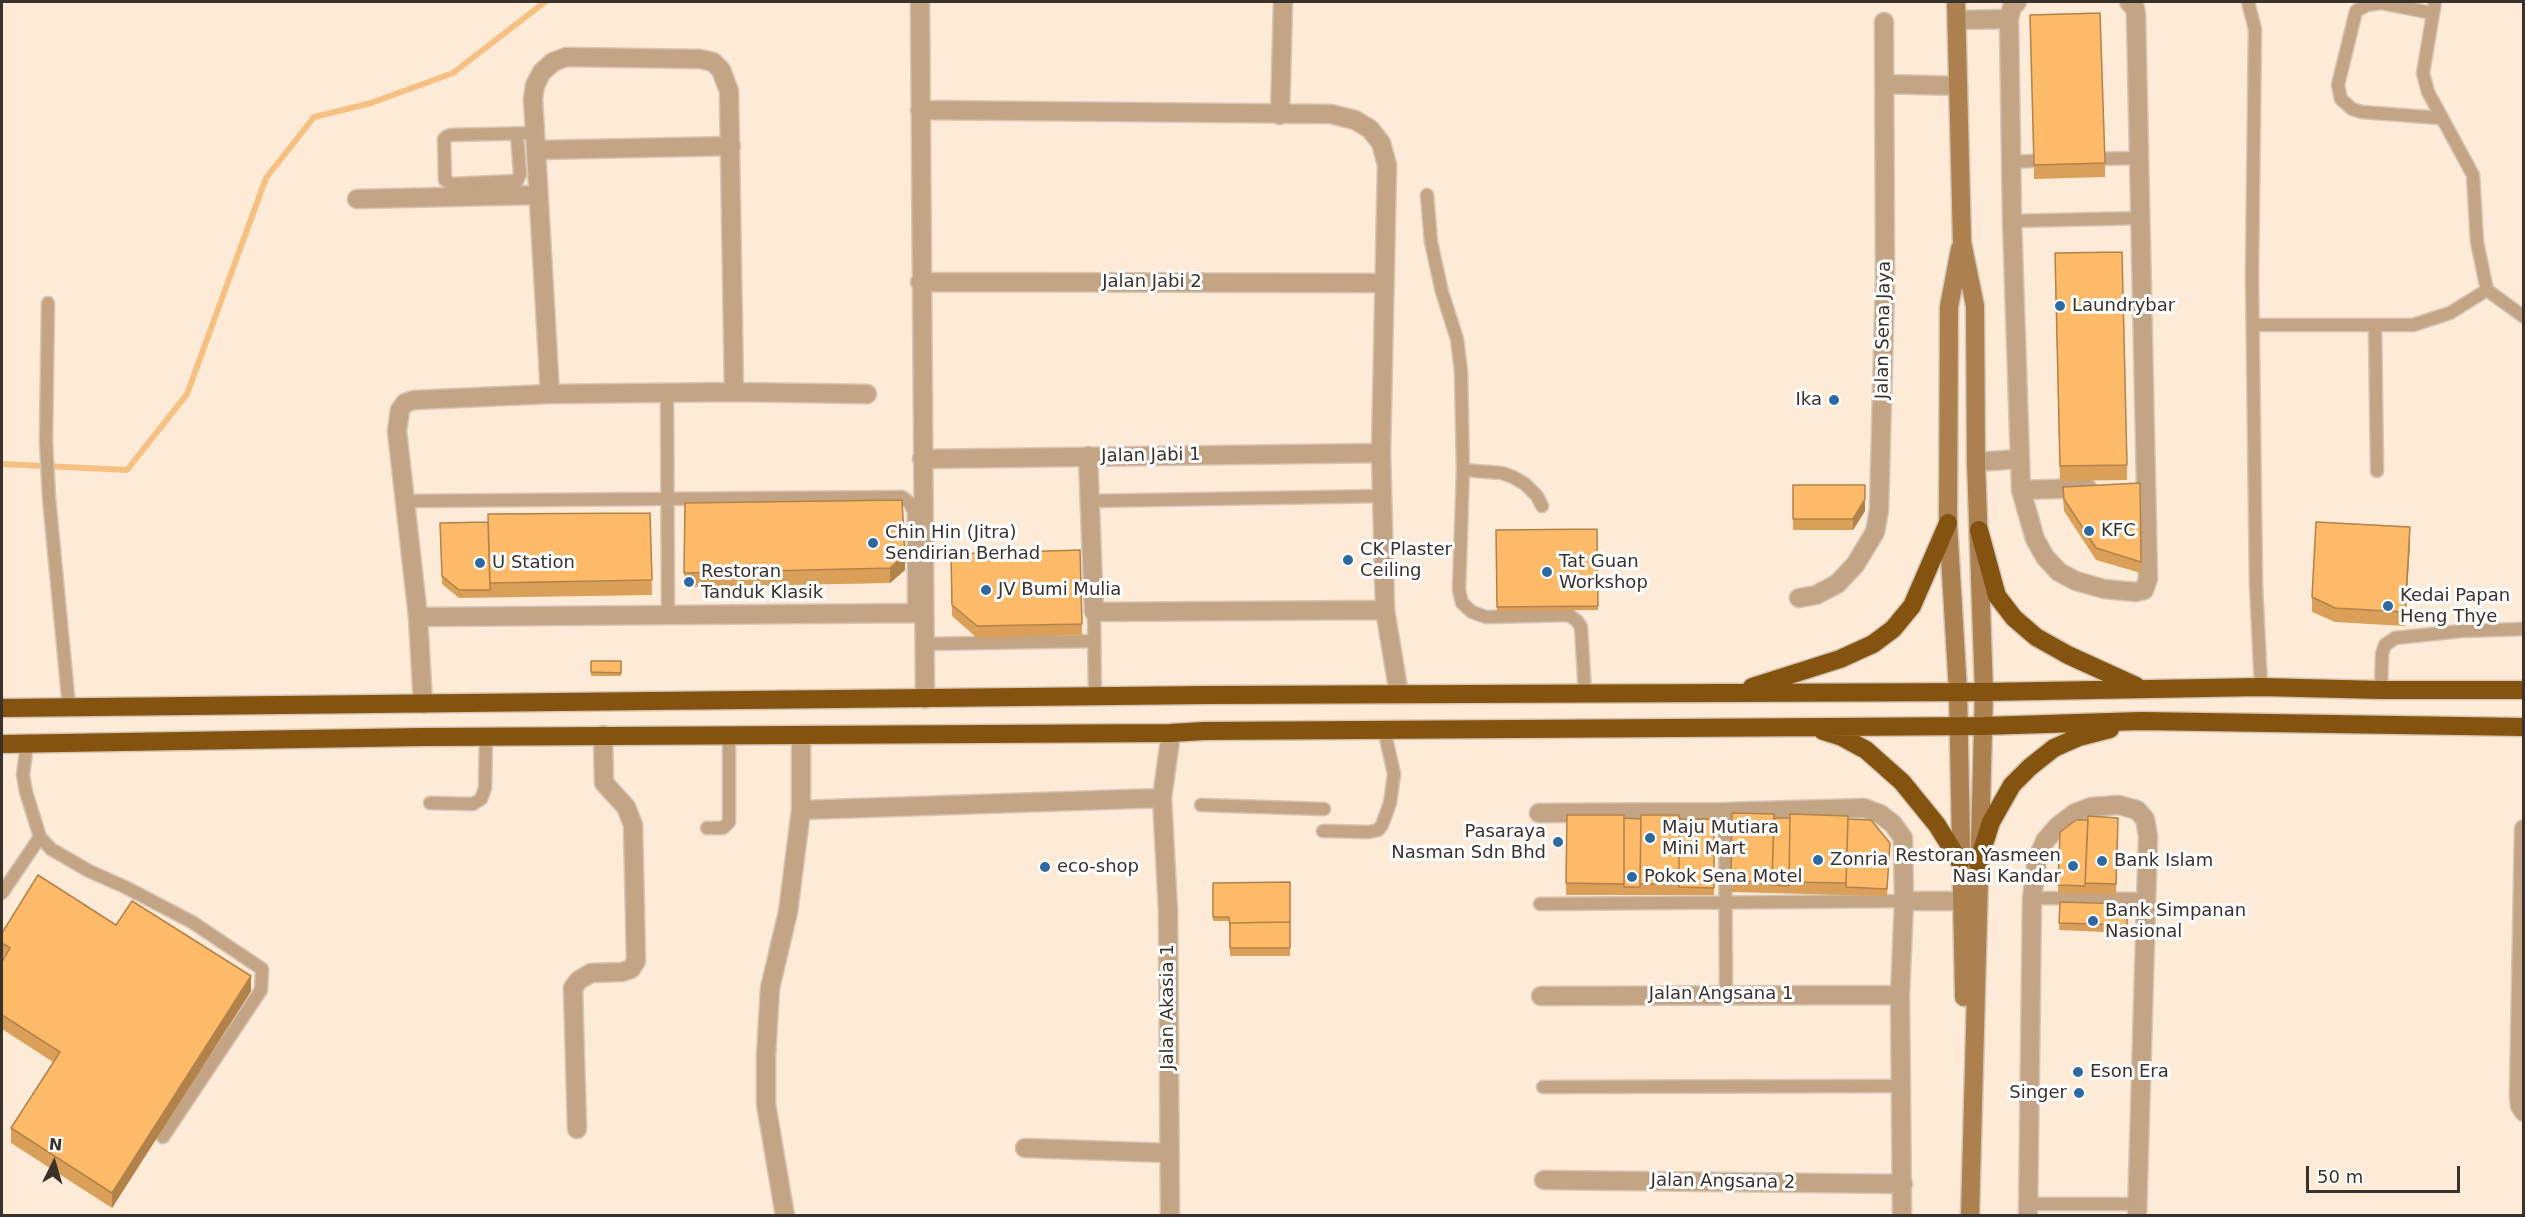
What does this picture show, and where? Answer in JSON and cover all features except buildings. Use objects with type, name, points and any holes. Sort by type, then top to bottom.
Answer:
[{"type":"highway","points":[[1736,692],[1840,659],[1873,644],[1893,629],[1912,606],[1948,522]]},
{"type":"highway","points":[[1979,530],[1996,596],[2014,618],[2036,638],[2140,688]]},
{"type":"highway","points":[[2,708],[1399,694],[1984,692],[2261,687],[2523,690]]},
{"type":"highway","points":[[1978,862],[1990,822],[2012,785],[2030,767],[2054,748],[2079,737],[2141,722]]},
{"type":"highway","points":[[2,744],[486,736],[1172,733],[1384,729],[1983,726],[2141,722],[2523,727]]},
{"type":"highway","points":[[1804,726],[1842,737],[1866,750],[1902,782],[1924,807],[1959,862]]},
{"type":"main road","points":[[1957,11],[1962,242],[1975,306],[1976,462],[1984,692],[1970,1215]]},
{"type":"main road","points":[[1962,242],[1949,307],[1948,522],[1958,691],[1959,862],[1970,1173]]},
{"type":"street","points":[[920,2],[922,459],[919,613],[924,644],[925,699]]},
{"type":"street","points":[[1280,115],[1283,2]]},
{"type":"street","points":[[2017,2],[2012,7],[2009,19],[2021,490],[2035,539],[2045,557],[2059,572],[2076,581],[2104,590],[2136,592],[2144,590],[2148,583],[2136,15],[2135,8],[2129,2]]},
{"type":"street","points":[[1957,11],[2009,19]]},
{"type":"street","name":"Jalan Sena Jaya","points":[[1799,598],[1816,595],[1837,584],[1855,565],[1875,532],[1879,510],[1886,282],[1884,22]]},
{"type":"street","points":[[550,394],[537,195],[529,139],[536,85],[542,72],[553,62],[566,57],[700,59],[713,62],[727,79],[731,146],[735,392]]},
{"type":"street","points":[[1885,84],[1958,86]]},
{"type":"street","points":[[920,110],[1331,114],[1355,120],[1370,129],[1381,143],[1387,165],[1381,453],[1385,610],[1399,694]]},
{"type":"street","points":[[529,139],[731,146]]},
{"type":"street","points":[[357,199],[537,195]]},
{"type":"street","name":"Jalan Jabi 2","points":[[921,282],[1384,283]]},
{"type":"street","points":[[423,704],[418,617],[397,431],[400,410],[405,403],[414,400],[550,394],[735,392],[867,394]]},
{"type":"street","name":"Jalan Jabi 1","points":[[922,459],[1381,453]]},
{"type":"street","points":[[1088,456],[1094,612],[1385,610]]},
{"type":"street","points":[[1976,462],[2020,459]]},
{"type":"street","points":[[2123,487],[2146,486]]},
{"type":"street","points":[[2021,490],[2101,488]]},
{"type":"street","points":[[418,617],[919,613]]},
{"type":"street","name":"Jalan Akasia 1","points":[[1170,1215],[1168,910],[1162,798],[1172,733]]},
{"type":"street","points":[[577,1130],[573,988],[579,980],[591,973],[622,972],[631,969],[636,961],[633,825],[626,807],[604,783],[603,735]]},
{"type":"street","points":[[785,1215],[766,1104],[766,1056],[770,988],[788,912],[801,810],[801,735]]},
{"type":"street","points":[[801,810],[1162,798]]},
{"type":"street","points":[[2029,1210],[2032,898],[2037,860],[2045,841],[2058,826],[2075,813],[2091,807],[2119,805],[2137,810],[2145,819],[2148,836],[2137,1210]]},
{"type":"street","points":[[1539,813],[1725,812],[1864,808],[1880,814],[1893,824],[1903,838],[1904,901],[1900,995],[1902,1215]]},
{"type":"street","points":[[2523,829],[2522,1030],[2519,1097],[2523,1112]]},
{"type":"street","points":[[1904,901],[1960,901]]},
{"type":"street","name":"Jalan Angsana 1","points":[[1541,996],[1900,995]]},
{"type":"street","points":[[1025,1148],[1169,1153]]},
{"type":"street","name":"Jalan Angsana 2","points":[[1544,1180],[1902,1184]]},
{"type":"lane","points":[[2248,2],[2255,29],[2253,325],[2256,574],[2261,687]]},
{"type":"lane","points":[[2440,118],[2362,112],[2352,109],[2341,99],[2338,85],[2356,11],[2367,5],[2381,3],[2433,7],[2423,73],[2428,92],[2440,118],[2474,175],[2477,242],[2487,290],[2523,317]]},
{"type":"lane","points":[[446,137],[529,139],[517,181],[451,184],[445,180],[444,139],[446,137]]},
{"type":"lane","points":[[2081,159],[2139,158]]},
{"type":"lane","points":[[2012,162],[2058,160]]},
{"type":"lane","points":[[1427,195],[1431,242],[1457,339],[1461,371],[1463,470],[1459,590],[1462,603],[1472,612],[1486,618],[1569,615],[1581,627],[1585,693]]},
{"type":"lane","points":[[2013,221],[2141,218]]},
{"type":"lane","points":[[2253,325],[2413,325],[2450,313],[2487,290]]},
{"type":"lane","points":[[48,303],[46,441],[49,498],[69,707]]},
{"type":"lane","points":[[2375,325],[2377,471]]},
{"type":"lane","points":[[667,393],[668,615]]},
{"type":"lane","points":[[1463,470],[1502,473],[1513,477],[1525,484],[1537,496],[1542,506]]},
{"type":"lane","points":[[1089,501],[1383,496]]},
{"type":"lane","points":[[405,501],[902,497],[910,503],[914,512],[919,613]]},
{"type":"lane","points":[[1094,612],[1095,697]]},
{"type":"lane","points":[[2381,690],[2382,654],[2385,645],[2396,638],[2462,631],[2523,629]]},
{"type":"lane","points":[[924,644],[1094,640]]},
{"type":"lane","points":[[1323,831],[1369,832],[1378,830],[1382,825],[1390,803],[1394,774],[1384,729]]},
{"type":"lane","points":[[707,828],[723,828],[729,822],[729,734]]},
{"type":"lane","points":[[430,803],[473,804],[481,798],[485,788],[486,736]]},
{"type":"lane","points":[[27,744],[23,775],[40,837],[51,849],[192,922],[262,969],[261,990],[163,1137]]},
{"type":"lane","points":[[1201,805],[1324,809]]},
{"type":"lane","points":[[1725,812],[1726,994]]},
{"type":"lane","points":[[2,893],[40,837]]},
{"type":"lane","points":[[2032,898],[2145,899]]},
{"type":"lane","points":[[1540,904],[1904,901]]},
{"type":"lane","points":[[1543,1086],[1900,1086]]},
{"type":"lane","points":[[2029,1210],[2137,1210]]},
{"type":"waterway","points":[[2,464],[127,470],[187,394],[266,178],[314,117],[371,103],[453,73],[545,2]]},
{"type":"place","name":"Laundrybar","points":[[2060,306]]},
{"type":"place","name":"Ika","points":[[1834,400]]},
{"type":"place","name":"KFC","points":[[2089,531]]},
{"type":"place","name":"Chin Hin (Jitra) Sendirian Berhad","points":[[873,543]]},
{"type":"place","name":"CK Plaster Ceiling","points":[[1348,560]]},
{"type":"place","name":"U Station","points":[[480,563]]},
{"type":"place","name":"Tat Guan Workshop","points":[[1547,572]]},
{"type":"place","name":"Restoran Tanduk Klasik","points":[[689,582]]},
{"type":"place","name":"JV Bumi Mulia","points":[[986,590]]},
{"type":"place","name":"Kedai Papan Heng Thye","points":[[2388,606]]},
{"type":"place","name":"Maju Mutiara Mini Mart","points":[[1650,838]]},
{"type":"place","name":"Pasaraya Nasman Sdn Bhd","points":[[1558,842]]},
{"type":"place","name":"Zonria","points":[[1818,860]]},
{"type":"place","name":"Bank Islam","points":[[2102,861]]},
{"type":"place","name":"Restoran Yasmeen Nasi Kandar","points":[[2073,866]]},
{"type":"place","name":"eco-shop","points":[[1045,867]]},
{"type":"place","name":"Pokok Sena Motel","points":[[1632,877]]},
{"type":"place","name":"Bank Simpanan Nasional","points":[[2093,921]]},
{"type":"place","name":"Eson Era","points":[[2078,1072]]},
{"type":"place","name":"Singer","points":[[2079,1093]]}]
